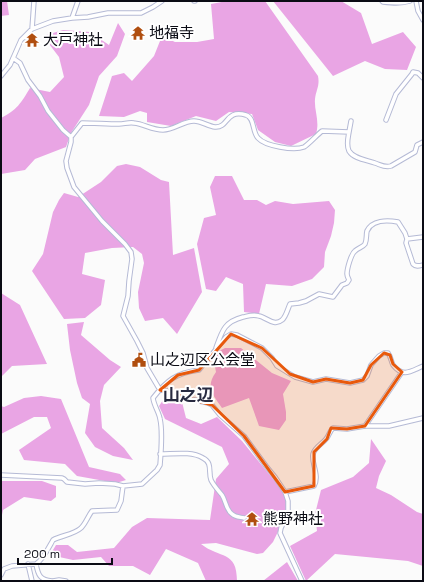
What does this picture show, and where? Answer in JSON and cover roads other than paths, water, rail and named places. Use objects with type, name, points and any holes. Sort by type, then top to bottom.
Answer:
[{"type":"street","points":[[32,29],[34,1]]},
{"type":"street","points":[[72,18],[78,1]]},
{"type":"street","points":[[1,76],[10,65],[21,40],[32,29],[53,21],[72,18],[88,17],[108,13],[141,13],[162,1]]},
{"type":"street","points":[[382,1],[395,3],[410,1]]},
{"type":"street","points":[[416,1],[418,11],[423,20]]},
{"type":"street","points":[[13,58],[20,63],[28,80],[40,96],[48,111],[63,130],[71,137]]},
{"type":"street","points":[[386,120],[396,94],[413,72],[418,73],[423,78]]},
{"type":"street","points":[[160,390],[148,368],[137,341],[123,316],[128,296],[132,259],[131,252],[102,221],[74,187],[66,161],[71,137],[82,123],[120,124],[131,122],[163,130],[174,128],[182,123],[195,121],[216,127],[221,126],[231,115],[235,113],[247,115],[251,118],[257,138],[264,143],[278,147],[294,149],[304,147],[322,131],[349,132]]},
{"type":"street","points":[[351,121],[347,146],[350,152],[354,156],[386,167],[391,166],[415,152],[417,144],[423,142]]},
{"type":"street","points":[[214,351],[225,328],[229,322],[235,319],[250,315],[259,316],[272,322],[279,322],[283,320],[290,304],[306,301],[319,294],[333,297],[342,284],[347,283],[349,280],[347,274],[352,254],[364,245],[369,227],[373,224],[388,220],[398,222],[405,233],[407,239],[406,243],[413,264],[415,266],[423,265]]},
{"type":"street","points":[[407,239],[423,237]]},
{"type":"street","points":[[1,475],[62,478],[67,482],[85,484],[99,483],[123,486],[142,484],[159,467],[161,431],[160,418],[153,400],[171,379],[185,372],[199,370],[214,351],[231,334],[237,335],[262,348],[278,366],[290,374],[313,382],[326,379],[350,383],[363,380],[367,376],[371,365],[384,353],[388,353],[390,355],[393,364],[402,372],[408,372],[423,366]]},
{"type":"street","points":[[366,426],[402,372]]},
{"type":"street","points":[[160,390],[182,397],[206,402],[212,406],[244,436],[275,477],[285,492],[288,501],[288,513],[280,533],[302,581]]},
{"type":"street","points":[[285,492],[314,486],[316,482],[313,458],[314,452],[327,439],[329,432],[333,428],[347,430],[366,426],[389,426],[423,418]]},
{"type":"street","points":[[160,454],[192,454],[206,460],[210,466],[210,478],[214,486],[223,496],[230,512],[234,516],[244,518]]},
{"type":"street","points":[[1,575],[4,569],[10,566],[39,563],[53,540],[78,530],[84,524],[92,511],[117,510],[121,501],[123,486]]},
{"type":"street","points":[[28,564],[32,581]]},
{"type":"street","points":[[36,564],[39,576],[43,579],[52,581],[66,581]]},
{"type":"place","name":"地福寺","points":[[138,33]]},
{"type":"place","name":"大戸神社","points":[[32,40]]},
{"type":"place","name":"山之辺区公会堂","points":[[139,360]]},
{"type":"place","name":"熊野神社","points":[[252,519]]},
{"type":"district","name":"山之辺","points":[[188,395]]}]
